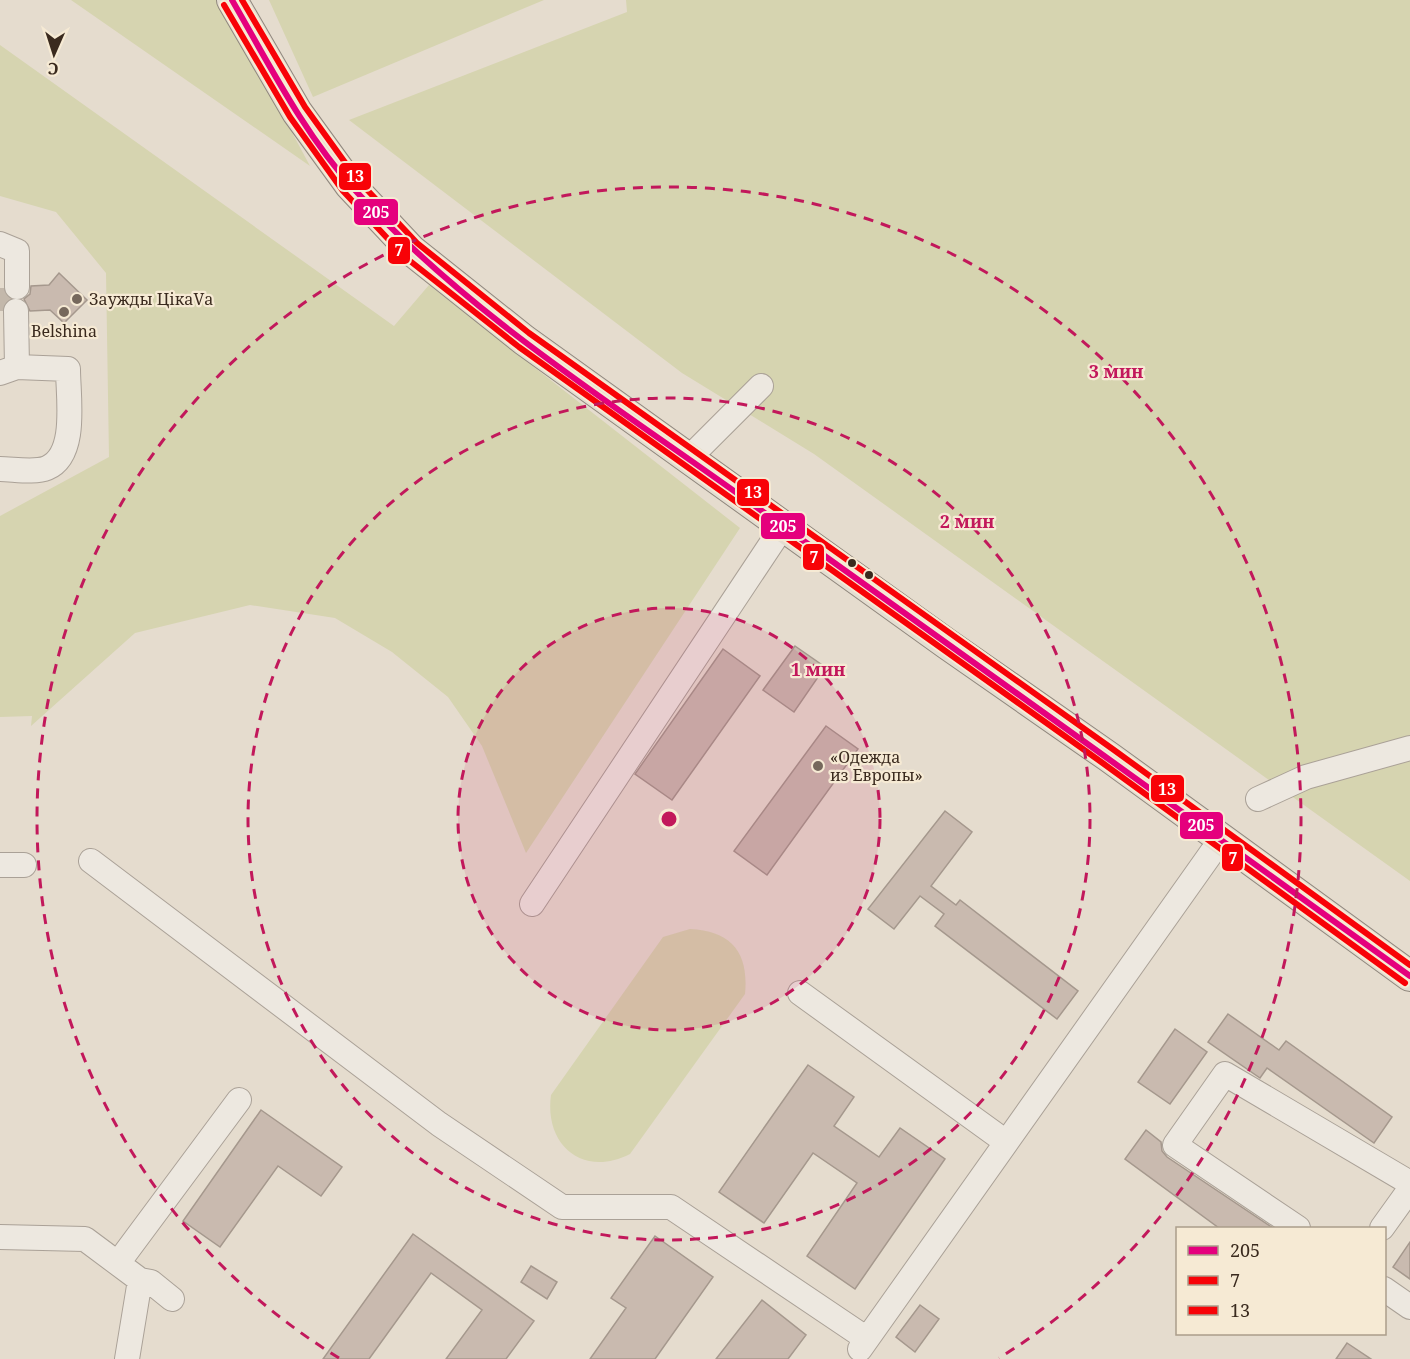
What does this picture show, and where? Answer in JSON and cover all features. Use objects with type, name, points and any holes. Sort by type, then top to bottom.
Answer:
[{"type":"main road","points":[[232,0],[256,45],[317,139],[350,185],[411,250],[524,340],[1222,838],[1410,976]]},
{"type":"lane","points":[[0,244],[17,251],[8,284]]},
{"type":"lane","points":[[0,469],[45,469],[60,460],[68,445],[68,369],[6,368],[10,311]]},
{"type":"lane","points":[[689,458],[761,386]]},
{"type":"lane","points":[[532,904],[783,526]]},
{"type":"lane","points":[[1258,799],[1306,777],[1410,748]]},
{"type":"lane","points":[[91,861],[439,1124],[562,1207],[671,1207],[863,1344],[1222,838]]},
{"type":"lane","points":[[800,993],[1006,1142]]},
{"type":"lane","points":[[1297,1227],[1175,1145],[1225,1074],[1410,1183]]},
{"type":"lane","points":[[118,1263],[239,1100]]},
{"type":"lane","points":[[1383,1227],[1410,1189]]},
{"type":"lane","points":[[0,1237],[85,1239],[140,1281],[151,1282],[172,1299]]},
{"type":"lane","points":[[127,1359],[140,1281]]},
{"type":"lane","points":[[1386,1289],[1410,1307]]},
{"type":"shaded area","points":[[71,0],[221,0],[310,166]]},
{"type":"shaded area","points":[[269,0],[544,0],[313,97]]},
{"type":"shaded area","points":[[626,0],[1410,0],[1410,881],[814,454],[682,373],[349,120],[627,12]]},
{"type":"shaded area","points":[[0,45],[394,326],[429,285],[740,528],[526,853],[482,746],[448,697],[392,652],[335,618],[250,605],[135,633],[31,726],[32,716],[0,717],[0,516],[109,457],[106,273],[56,212],[0,196]]},
{"type":"shaded area","points":[[690,929],[717,934],[735,947],[744,967],[745,994],[630,1154],[613,1160],[597,1162],[583,1159],[570,1152],[554,1129],[550,1113],[551,1095],[663,937]]},
{"type":"building","points":[[59,273],[87,300],[64,323],[50,310],[30,311],[24,299],[30,294],[31,286],[49,285]]},
{"type":"building","points":[[795,646],[825,667],[794,712],[763,690]]},
{"type":"building","points":[[723,649],[760,676],[672,800],[635,774]]},
{"type":"building","points":[[826,726],[858,749],[767,875],[734,851]]},
{"type":"building","points":[[945,811],[972,832],[931,886],[956,905],[960,900],[1078,991],[1057,1019],[935,926],[944,914],[920,896],[894,929],[868,909]]},
{"type":"building","points":[[1228,1014],[1279,1050],[1286,1041],[1392,1117],[1374,1143],[1267,1068],[1260,1078],[1208,1042]]},
{"type":"building","points":[[1175,1029],[1207,1052],[1170,1104],[1138,1082]]},
{"type":"building","points":[[808,1065],[854,1097],[834,1126],[879,1157],[900,1128],[945,1159],[855,1289],[807,1256],[857,1183],[813,1153],[764,1223],[719,1192]]},
{"type":"building","points":[[261,1110],[342,1167],[321,1196],[278,1166],[220,1247],[183,1221]]},
{"type":"building","points":[[1146,1130],[1161,1142],[1162,1151],[1167,1157],[1272,1227],[1218,1227],[1125,1159]]},
{"type":"building","points":[[413,1234],[534,1321],[506,1359],[446,1359],[482,1310],[431,1273],[369,1359],[323,1359]]},
{"type":"building","points":[[655,1236],[713,1277],[655,1359],[590,1359],[626,1308],[611,1298]]},
{"type":"building","points":[[1410,1242],[1410,1279],[1393,1267]]},
{"type":"building","points":[[531,1266],[557,1282],[547,1299],[521,1282]]},
{"type":"building","points":[[762,1300],[806,1335],[788,1359],[716,1359]]},
{"type":"building","points":[[920,1305],[939,1319],[915,1352],[896,1337]]},
{"type":"building","points":[[1347,1343],[1371,1359],[1336,1359]]},
{"type":"tunnel","points":[[3,288],[3,311]]},
{"type":"transit line","name":"205","points":[[232,0],[288,98],[336,168],[398,234],[492,317],[1410,976]]},
{"type":"transit line","name":"13","points":[[242,0],[305,107],[357,179],[417,243],[529,333],[1114,750],[1410,965]]},
{"type":"transit line","name":"7","points":[[224,5],[290,117],[343,191],[405,257],[519,347],[1104,764],[1405,983]]},
{"type":"place","name":"Заужды ЦікаVа","points":[[77,299]]},
{"type":"place","name":"Belshina","points":[[64,312]]},
{"type":"place","name":"«Одежда из Европы»","points":[[818,766]]}]
